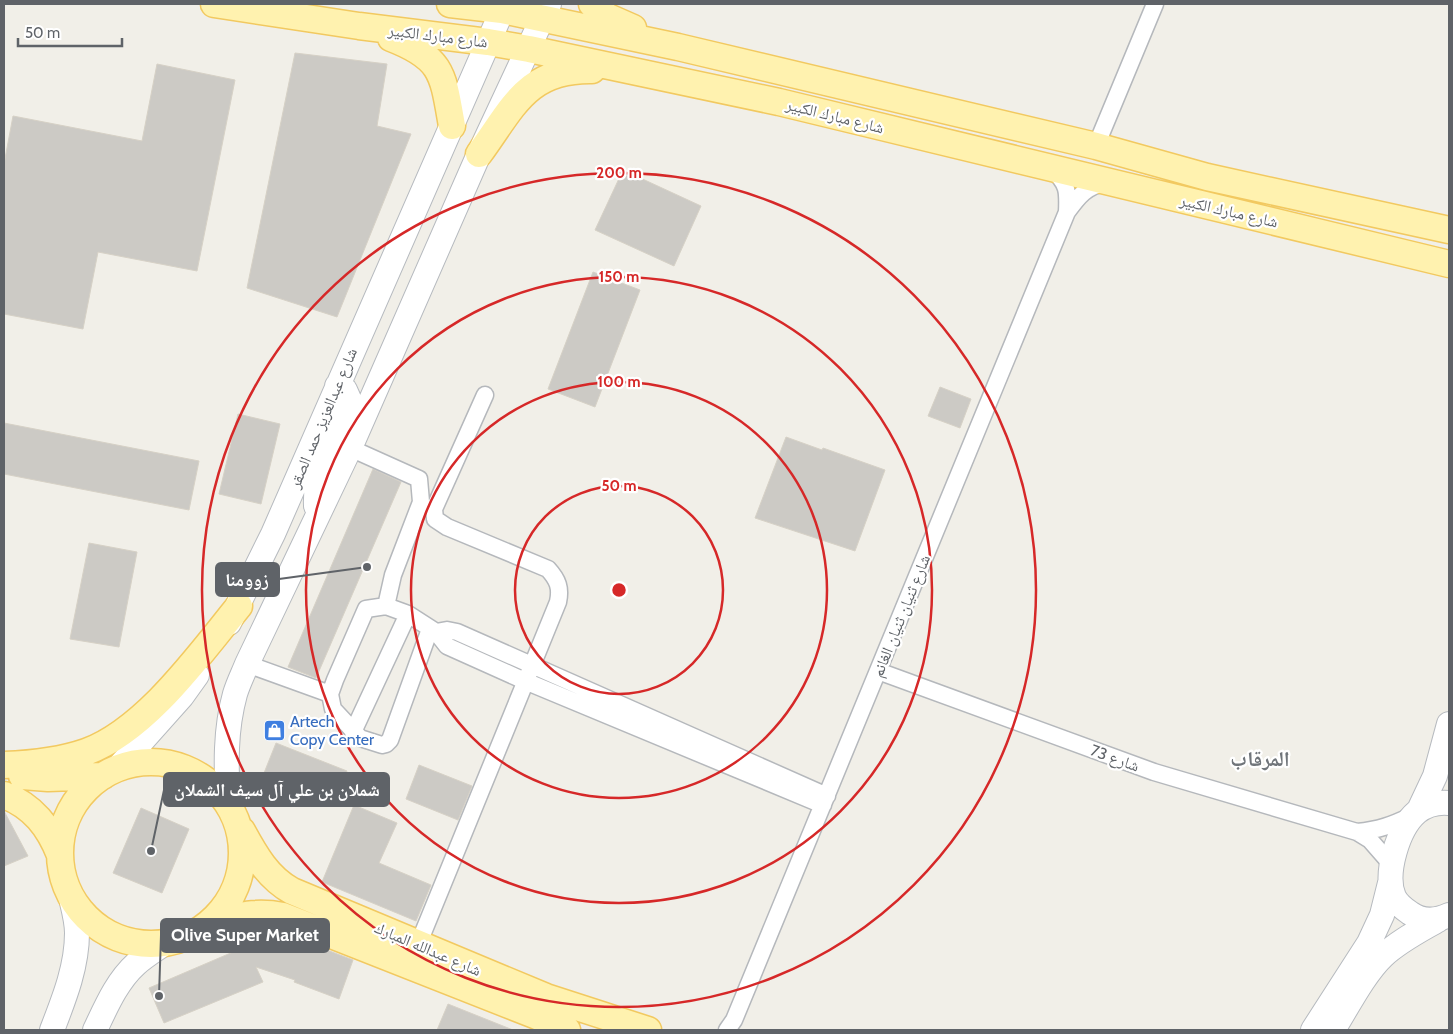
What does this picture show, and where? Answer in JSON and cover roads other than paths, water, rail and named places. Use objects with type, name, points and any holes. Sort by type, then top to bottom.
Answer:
[{"type":"main road","name":"شارع مبارك الكبير","points":[[214,4],[529,49],[779,102],[1449,264]]},
{"type":"main road","name":"شارع مبارك الكبير","points":[[450,4],[546,11],[678,47],[1096,146],[1207,177],[1449,230]]},
{"type":"main road","points":[[592,4],[600,12],[616,21],[678,47]]},
{"type":"main road","name":"شارع عبدالعزيز حمد الصقر","points":[[110,772],[182,696],[207,661],[239,606],[273,534],[503,7]]},
{"type":"main road","points":[[70,894],[89,919],[115,936],[137,942],[165,943],[185,937],[203,927],[222,910],[232,893],[240,875],[242,853],[233,814],[226,763],[227,736],[236,692],[247,664],[350,448],[480,154],[546,11]]},
{"type":"main road","points":[[359,26],[410,46],[422,52],[433,63],[445,87],[452,126]]},
{"type":"main road","points":[[480,154],[519,100],[539,81],[551,75],[570,71],[628,71]]},
{"type":"main road","points":[[1157,194],[1167,191],[1173,182],[1172,172],[1164,164]]},
{"type":"main road","points":[[1199,204],[1192,197],[1192,187],[1198,179],[1207,177]]},
{"type":"main road","points":[[317,520],[316,494],[321,468],[349,399],[345,390],[337,386]]},
{"type":"main road","points":[[4,765],[61,759],[86,752],[118,736],[166,693],[239,606]]},
{"type":"main road","points":[[1313,1030],[1368,943],[1382,915],[1390,874],[1402,833],[1417,812],[1436,776],[1449,724]]},
{"type":"main road","name":"شارع عبدالله المبارك","points":[[110,772],[135,764],[154,762],[180,766],[211,784],[233,814],[262,866],[282,886],[418,945],[546,997],[627,1027]]},
{"type":"main road","points":[[4,773],[48,778],[110,772]]},
{"type":"main road","points":[[60,855],[64,827],[74,805],[92,784],[110,772]]},
{"type":"main road","points":[[4,795],[27,807],[42,820],[52,834],[60,855],[63,875],[70,894],[77,932],[75,955],[65,996],[52,1030]]},
{"type":"main road","points":[[1417,812],[1434,803],[1449,803]]},
{"type":"main road","points":[[1390,874],[1394,898],[1402,907],[1422,919],[1444,918]]},
{"type":"main road","name":"شارع عبدالله المبارك","points":[[203,927],[246,914],[283,916],[537,1016],[567,1030]]},
{"type":"main road","points":[[1333,1030],[1382,957],[1406,938],[1444,918]]},
{"type":"main road","points":[[95,1030],[112,996],[124,978],[136,964],[165,943]]},
{"type":"street","points":[[1096,146],[1155,4]]},
{"type":"street","points":[[1052,169],[1066,185],[1068,212]]},
{"type":"street","points":[[1068,212],[1076,199],[1086,189],[1096,184],[1108,183]]},
{"type":"street","name":"شارع ثنيان ثنيان الغانم","points":[[731,1027],[1068,212]]},
{"type":"street","points":[[418,945],[558,602],[560,593],[559,584],[555,576],[540,564],[447,527],[435,519],[434,509],[485,395]]},
{"type":"street","points":[[350,448],[419,479],[421,502],[393,575],[386,606]]},
{"type":"street","points":[[433,631],[389,743],[382,745],[360,738],[333,709],[330,694],[334,680],[366,609],[386,606],[408,614],[433,631],[447,630],[457,632],[528,674],[825,800]]},
{"type":"street","points":[[353,732],[408,614]]},
{"type":"street","points":[[247,664],[330,694]]},
{"type":"street","name":"شارع 73","points":[[878,672],[1154,772],[1357,832],[1370,840],[1390,874]]},
{"type":"street","name":"شارع 73","points":[[1357,832],[1389,826],[1417,812]]},
{"type":"place","name":"زوومنا","points":[[367,567]]},
{"type":"place","name":"Artech Copy Center","points":[[274,730]]},
{"type":"place","name":"شملان بن علي آل سيف الشملان","points":[[151,851]]},
{"type":"place","name":"Olive Super Market","points":[[159,996]]},
{"type":"district","name":"المرقاب","points":[[1260,758]]}]
